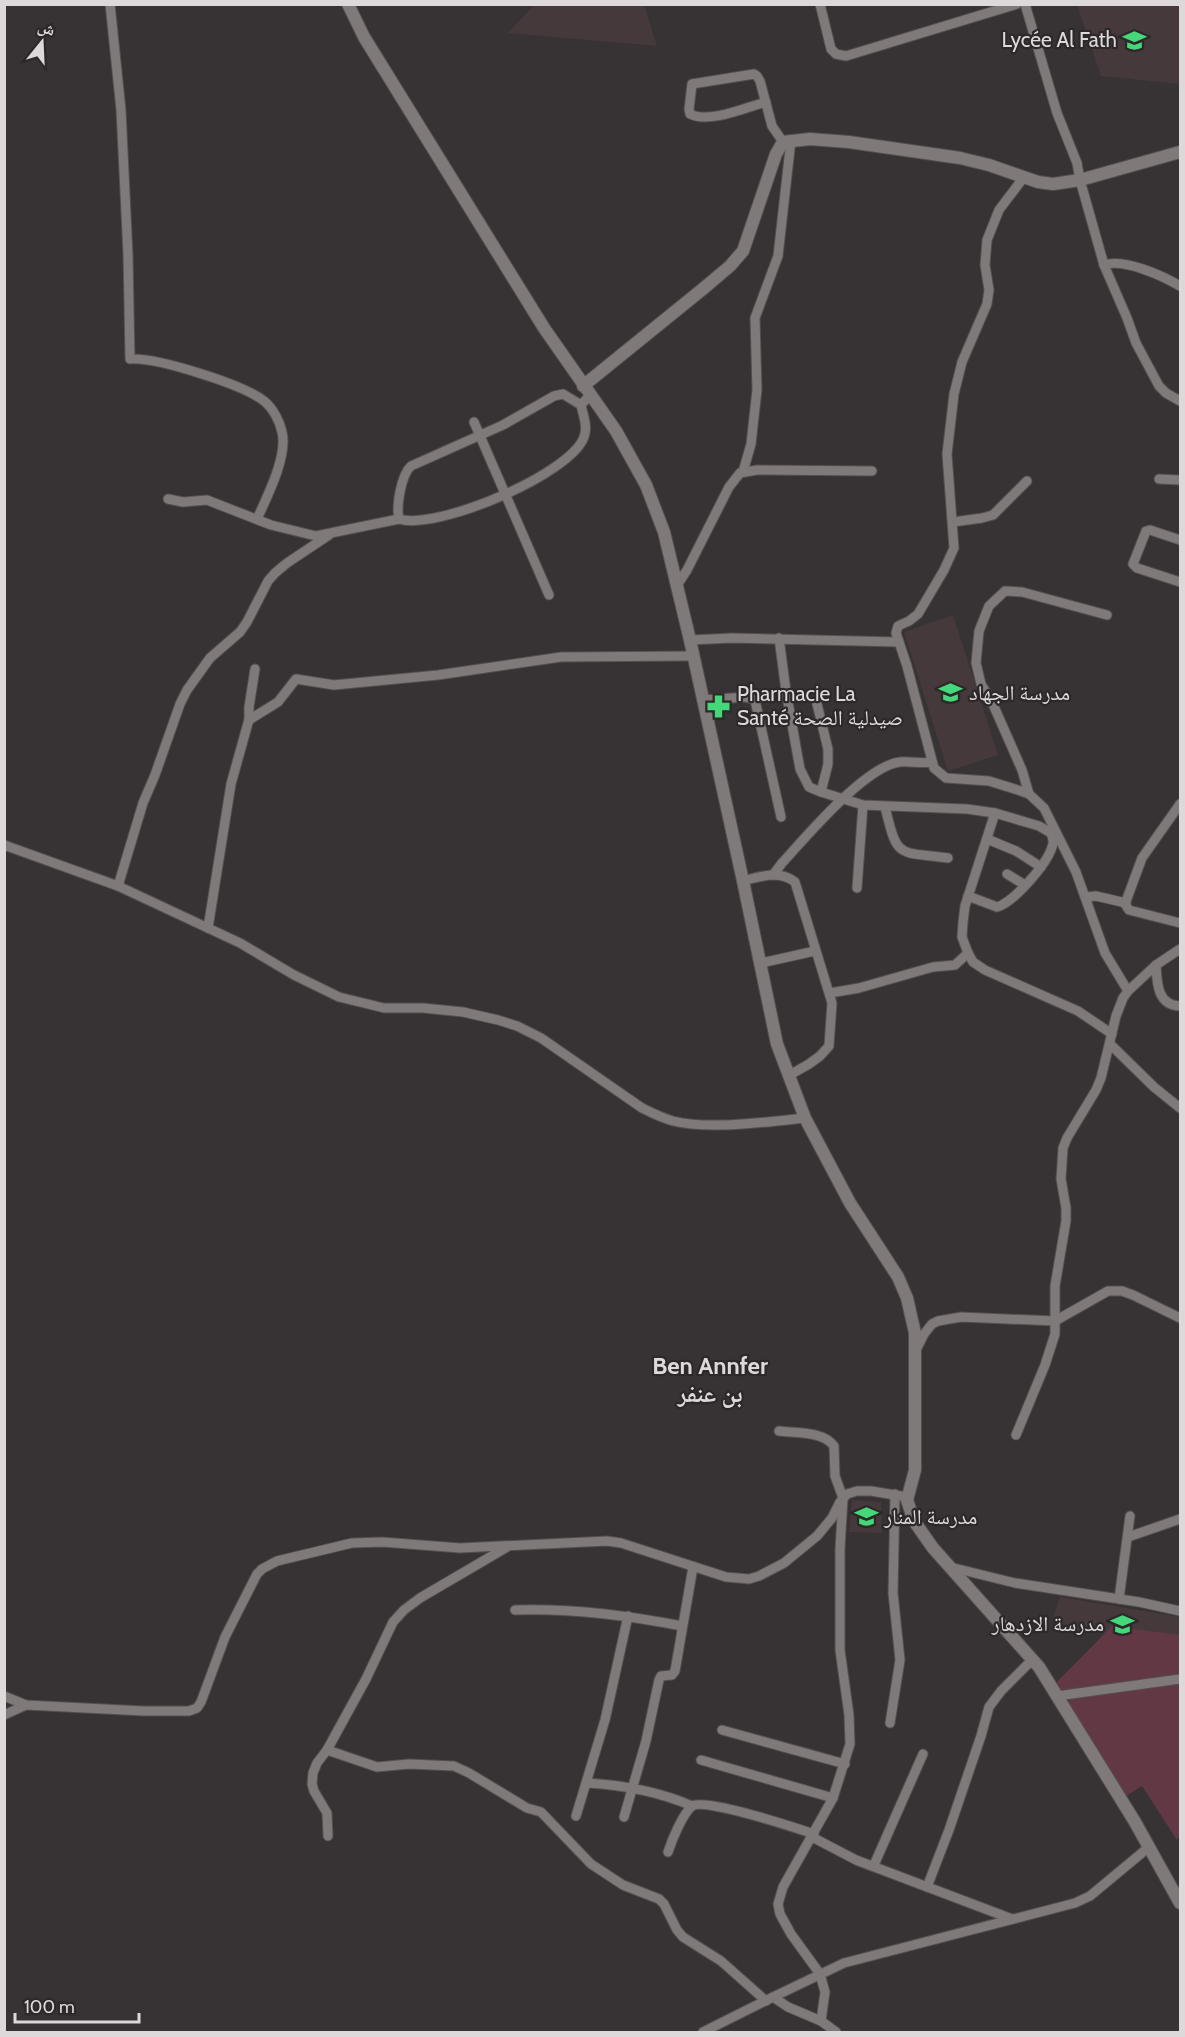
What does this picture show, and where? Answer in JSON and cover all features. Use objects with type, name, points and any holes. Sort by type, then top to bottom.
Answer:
[{"type":"street","points":[[110,4],[121,110],[130,359],[145,359],[199,373],[246,391],[268,405],[277,418],[283,443],[280,460],[257,519]]},
{"type":"street","points":[[348,4],[372,51],[544,328],[629,452],[646,485],[664,532],[690,640],[777,1044],[805,1118],[850,1203],[898,1277],[912,1315],[915,1350],[915,1470],[901,1496],[893,1593],[900,1660],[890,1723]]},
{"type":"street","points":[[820,4],[831,50],[836,54],[846,56],[1017,4]]},
{"type":"street","points":[[1025,4],[1057,113],[1077,163],[1104,265],[1136,343],[1159,386],[1180,401]]},
{"type":"street","points":[[766,102],[720,116],[696,117],[690,114],[689,109],[692,84],[754,74],[760,81],[766,102],[772,126],[787,141],[849,142],[960,158],[1053,184],[1080,180],[1180,152]]},
{"type":"street","points":[[168,499],[183,502],[207,500],[306,534],[329,535],[399,519],[414,520],[436,517],[471,508],[507,494],[556,466],[581,443],[586,430],[580,405],[586,390],[730,266],[743,251],[776,154],[787,141]]},
{"type":"street","points":[[676,587],[729,487],[743,472],[751,444],[757,390],[755,318],[778,255],[787,141]]},
{"type":"street","points":[[1024,177],[999,210],[987,240],[985,265],[989,290],[987,304],[959,373],[947,454],[954,548],[945,570],[918,614],[896,627],[896,633],[932,762],[937,772],[946,778],[989,781],[1029,794],[1044,808],[1076,872],[1106,953],[1128,991]]},
{"type":"street","points":[[1104,265],[1110,263],[1148,271],[1180,286]]},
{"type":"street","points":[[399,519],[399,500],[408,468],[503,425],[559,394],[563,394],[580,405]]},
{"type":"street","points":[[474,422],[549,594]]},
{"type":"street","points":[[743,472],[872,471]]},
{"type":"street","points":[[1159,480],[1180,480]]},
{"type":"street","points":[[953,522],[993,515],[1027,481]]},
{"type":"street","points":[[1180,540],[1150,530],[1146,531],[1133,564],[1137,568],[1180,582]]},
{"type":"street","points":[[118,886],[143,803],[187,690],[210,658],[240,632],[264,588],[275,573],[329,535]]},
{"type":"street","points":[[1029,794],[1022,770],[992,702],[981,684],[976,663],[979,630],[989,606],[1005,591],[1022,592],[1107,615]]},
{"type":"street","points":[[690,640],[779,638],[899,642]]},
{"type":"street","points":[[779,638],[800,769],[809,787],[863,805],[967,809],[995,813],[1030,823],[1051,833],[1052,848],[1041,867],[1011,900],[1000,907],[995,907],[968,896]]},
{"type":"street","points":[[249,720],[278,702],[293,682],[298,679],[334,685],[438,675],[561,657],[693,656]]},
{"type":"street","points":[[208,928],[231,784],[249,720],[255,669]]},
{"type":"street","points":[[702,700],[746,697],[755,700],[781,817]]},
{"type":"street","points":[[817,704],[828,750],[828,764],[821,792]]},
{"type":"street","points":[[773,875],[841,798],[881,769],[899,762],[921,764],[932,762]]},
{"type":"street","points":[[1180,804],[1142,858],[1126,903],[1129,910],[1180,923]]},
{"type":"street","points":[[857,888],[863,805]]},
{"type":"street","points":[[885,807],[890,828],[900,850],[907,853],[948,858]]},
{"type":"street","points":[[995,813],[965,906],[963,937],[968,953],[973,962],[985,970],[1070,1006],[1112,1034]]},
{"type":"street","points":[[987,838],[1016,851],[1041,867]]},
{"type":"street","points":[[4,845],[118,886],[240,942],[316,987],[355,1002],[384,1008],[423,1008],[463,1012],[517,1026],[541,1038],[642,1108],[672,1121],[706,1125],[805,1118]]},
{"type":"street","points":[[1007,874],[1025,885]]},
{"type":"street","points":[[743,880],[773,875],[789,877],[795,882],[830,993],[832,1004],[829,1046],[820,1056],[788,1076]]},
{"type":"street","points":[[1086,897],[1096,896],[1126,903]]},
{"type":"street","points":[[1016,1435],[1051,1351],[1055,1321],[1055,1286],[1066,1221],[1066,1208],[1060,1179],[1061,1160],[1067,1138],[1096,1090],[1107,1062],[1120,1005],[1128,991],[1156,965],[1180,949]]},
{"type":"street","points":[[761,963],[815,951]]},
{"type":"street","points":[[830,993],[859,988],[933,967],[955,965],[968,953]]},
{"type":"street","points":[[1156,965],[1158,985],[1164,1001],[1180,1006]]},
{"type":"street","points":[[1110,1044],[1154,1088],[1180,1108]]},
{"type":"street","points":[[915,1350],[932,1324],[948,1318],[985,1317],[1055,1321],[1100,1294],[1114,1290],[1133,1295],[1180,1318]]},
{"type":"street","points":[[778,1431],[820,1436],[834,1446],[835,1476],[843,1498],[840,1549],[840,1650],[850,1744],[833,1798],[783,1887],[778,1904],[780,1914],[791,1934],[820,1974],[825,1992],[821,2021]]},
{"type":"street","points":[[4,1696],[26,1705],[144,1711],[194,1710],[201,1702],[221,1647],[252,1583],[262,1569],[277,1561],[352,1543],[370,1542],[449,1548],[613,1542],[739,1580],[759,1576],[784,1563],[817,1536],[847,1494],[857,1491],[880,1491],[901,1496],[914,1521],[949,1566],[1032,1660],[1057,1696],[1149,1847],[1180,1903]]},
{"type":"street","points":[[1119,1599],[1130,1516]]},
{"type":"street","points":[[1128,1537],[1180,1519]]},
{"type":"street","points":[[328,1836],[327,1812],[314,1791],[312,1778],[317,1763],[327,1750],[366,1678],[393,1622],[420,1598],[509,1546]]},
{"type":"street","points":[[949,1566],[1015,1583],[1180,1611]]},
{"type":"street","points":[[624,1817],[646,1741],[659,1680],[662,1676],[672,1675],[675,1671],[693,1567]]},
{"type":"street","points":[[515,1610],[569,1610],[628,1616],[682,1626]]},
{"type":"street","points":[[576,1816],[605,1720],[628,1616]]},
{"type":"street","points":[[927,1887],[950,1830],[981,1737],[988,1707],[1032,1660]]},
{"type":"street","points":[[1057,1696],[1180,1679]]},
{"type":"street","points":[[4,1715],[26,1705]]},
{"type":"street","points":[[722,1730],[845,1764]]},
{"type":"street","points":[[327,1750],[377,1767],[409,1764],[454,1766],[527,1809],[537,1810],[591,1864],[623,1885],[659,1899],[683,1936],[770,1999],[821,2021],[836,2032]]},
{"type":"street","points":[[874,1865],[922,1754]]},
{"type":"street","points":[[701,1760],[833,1798]]},
{"type":"street","points":[[587,1783],[632,1789],[692,1806],[704,1804],[729,1809],[813,1835],[850,1857],[1012,1919]]},
{"type":"street","points":[[668,1852],[679,1826],[692,1806]]},
{"type":"street","points":[[703,2032],[844,1963],[1075,1903],[1090,1896],[1149,1847]]},
{"type":"shaded area","points":[[534,5],[644,5],[657,46],[508,33]]},
{"type":"shaded area","name":"Lycée Al Fath","points":[[1077,5],[1180,5],[1180,84],[1101,76]]},
{"type":"shaded area","name":"مدرسة الجهاد","points":[[953,615],[998,755],[948,771],[904,632]]},
{"type":"shaded area","name":"مدرسة المنار","points":[[852,1500],[881,1502],[882,1533],[849,1532]]},
{"type":"shaded area","name":"مدرسة الازدهار","points":[[1060,1597],[1180,1617],[1179,1643],[1073,1630],[1053,1618]]},
{"type":"shaded area","points":[[1112,1626],[1180,1635],[1180,1835],[1177,1840],[1142,1786],[1123,1798],[1052,1687]]},
{"type":"place","name":"Lycée Al Fath","points":[[1135,40]]},
{"type":"place","name":"مدرسة الجهاد","points":[[951,693]]},
{"type":"place","name":"Pharmacie La Santé صيدلية الصحة","points":[[719,706]]},
{"type":"place","name":"مدرسة المنار","points":[[866,1517]]},
{"type":"place","name":"مدرسة الازدهار","points":[[1122,1624]]},
{"type":"district","name":"Ben Annfer بن عنفر","points":[[710,1380]]}]
